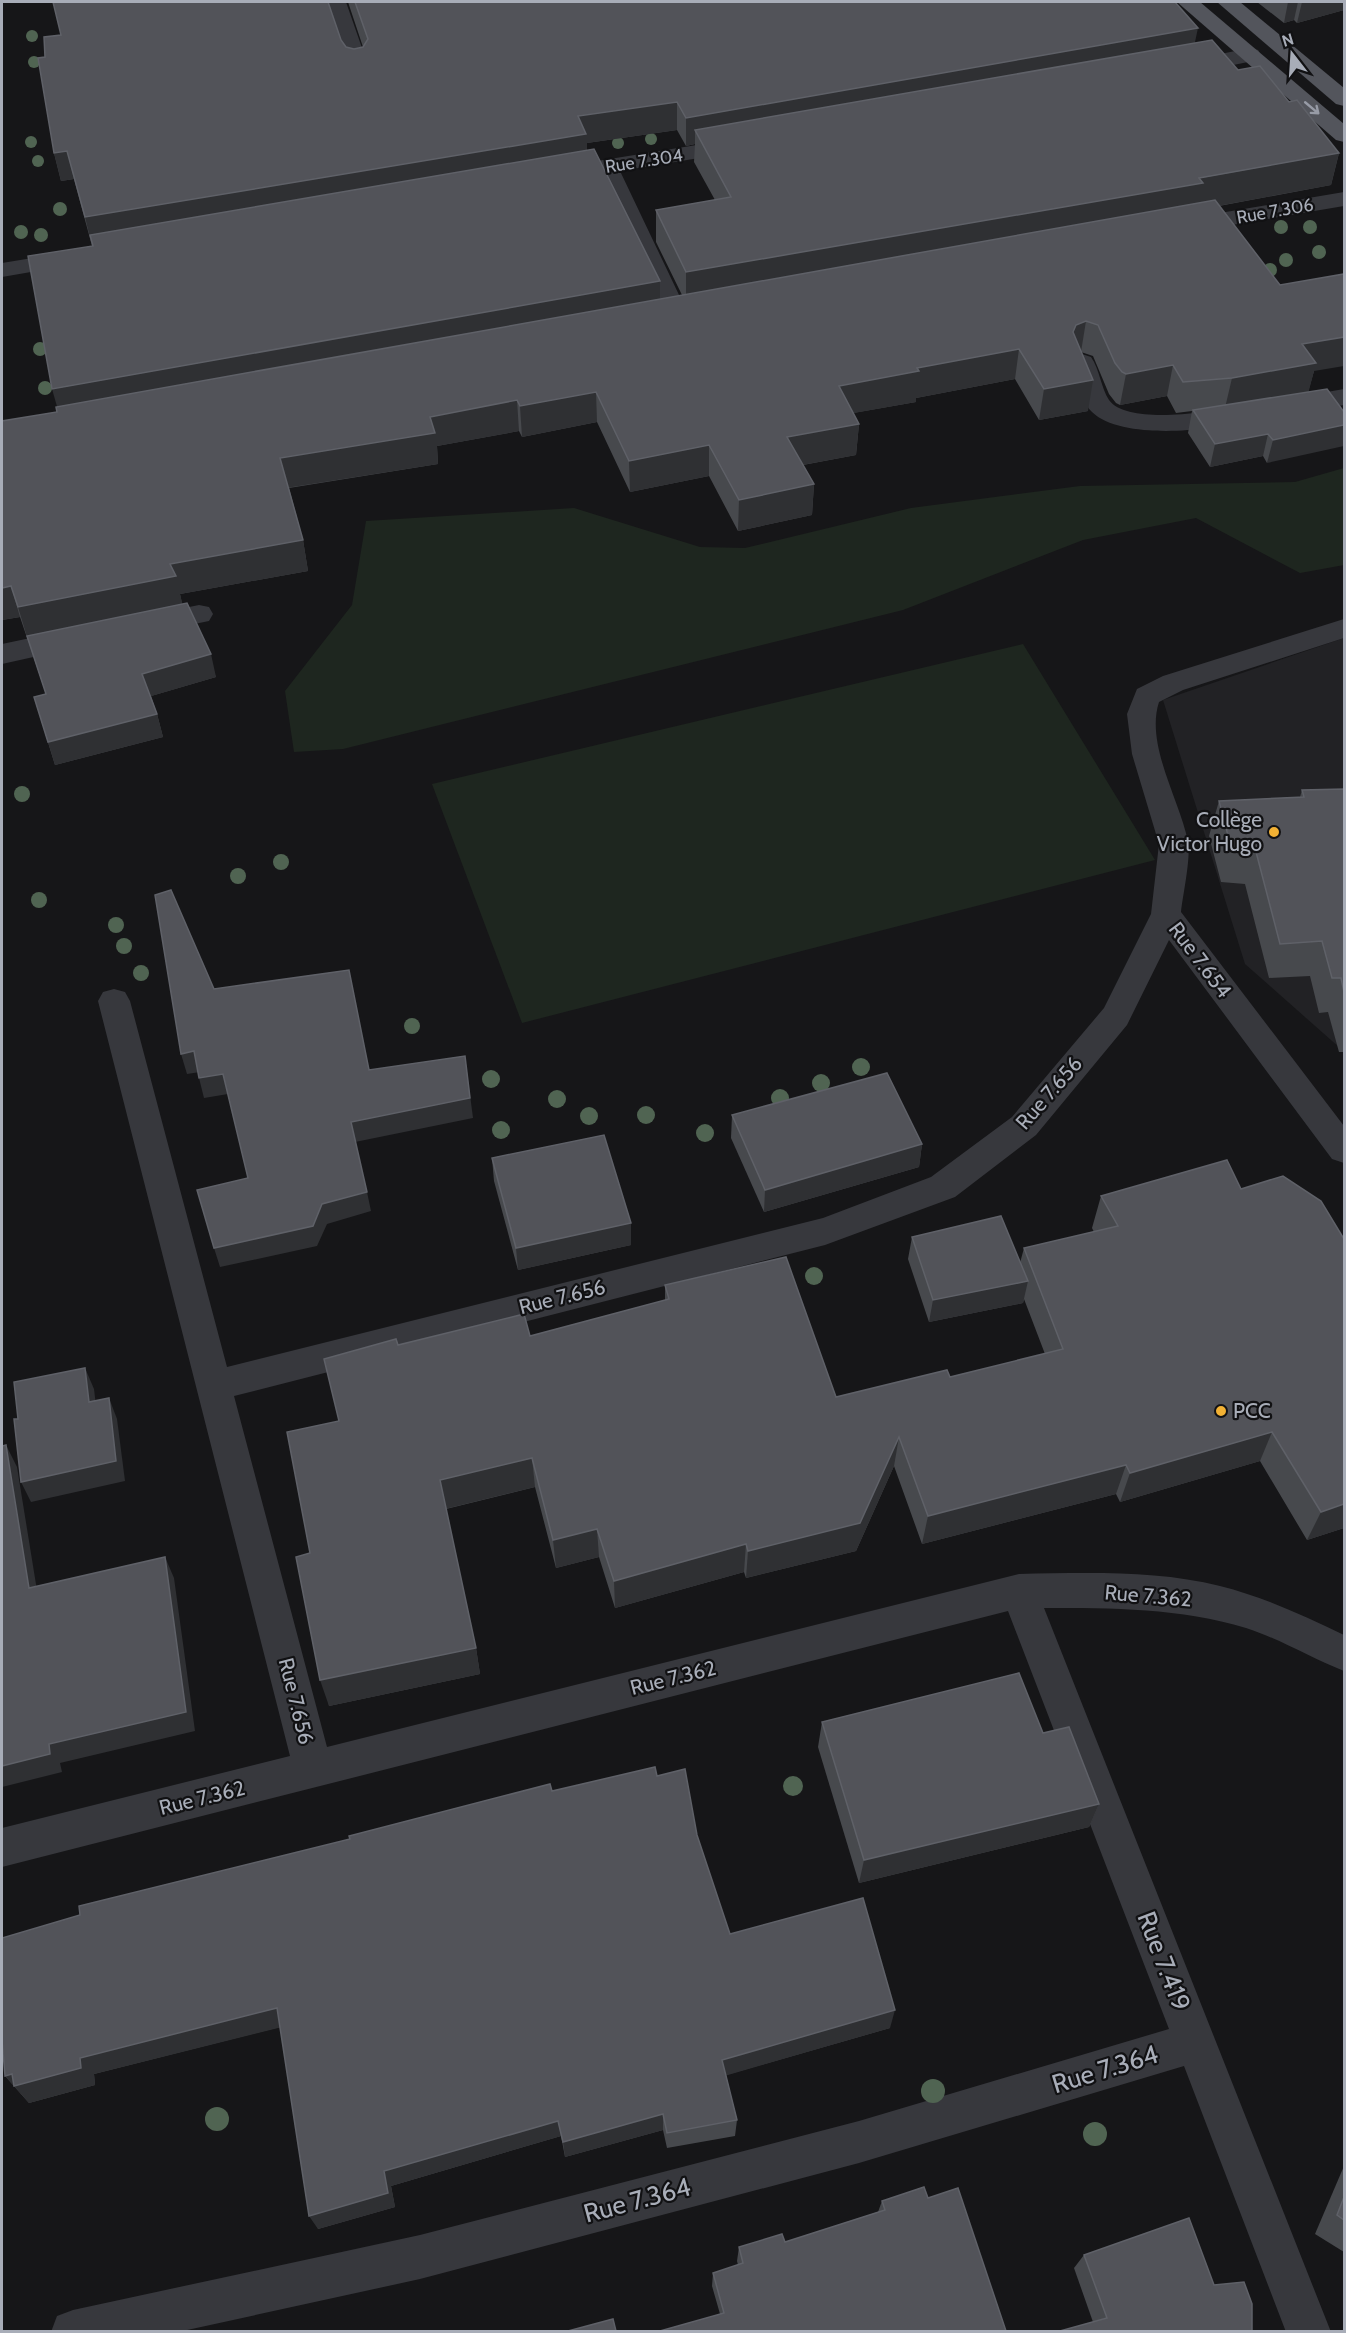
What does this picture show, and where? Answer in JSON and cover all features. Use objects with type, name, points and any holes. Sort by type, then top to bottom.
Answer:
[{"type":"main road","points":[[1188,2],[1344,135]]},
{"type":"main road","points":[[1228,2],[1344,99]]},
{"type":"street","points":[[335,2],[358,68]]},
{"type":"street","points":[[1159,73],[1250,55]]},
{"type":"street","name":"Rue 7.304","points":[[536,178],[760,142]]},
{"type":"street","points":[[606,166],[678,318]]},
{"type":"street","name":"Rue 7.306","points":[[1163,230],[1344,199]]},
{"type":"street","points":[[2,270],[94,255]]},
{"type":"street","points":[[1082,362],[1089,371],[1089,384],[1100,406],[1115,415],[1162,426],[1186,424],[1344,397]]},
{"type":"street","points":[[129,628],[199,614]]},
{"type":"street","name":"Rue 7.654","points":[[1344,628],[1173,683],[1147,696],[1141,714],[1146,754],[1174,844],[1166,914],[1344,1150]]},
{"type":"street","points":[[2,654],[94,635]]},
{"type":"street","name":"Rue 7.656","points":[[314,1770],[214,1386],[825,1231],[943,1187],[1024,1126],[1116,1016],[1166,914]]},
{"type":"street","points":[[114,1000],[214,1386]]},
{"type":"street","name":"Rue 7.362","points":[[2,1848],[1019,1591],[1127,1592],[1187,1597],[1247,1611],[1344,1653]]},
{"type":"street","name":"Rue 7.419","points":[[1019,1591],[1309,2331]]},
{"type":"street","name":"Rue 7.364","points":[[73,2331],[420,2257],[859,2142],[1195,2042]]},
{"type":"shaded area","points":[[1344,468],[1344,565],[1300,573],[1196,518],[1083,540],[903,610],[343,749],[294,752],[285,691],[352,605],[366,521],[574,508],[700,547],[745,548],[911,508],[1080,486],[1295,482]]},
{"type":"shaded area","name":"Collège Victor Hugo","points":[[1344,638],[1344,1048],[1340,1048],[1245,964],[1163,700]]},
{"type":"shaded area","points":[[1023,644],[1155,860],[522,1023],[432,784]]},
{"type":"building","points":[[53,2],[328,2],[341,40],[346,47],[354,49],[363,47],[368,39],[355,2],[1175,2],[1198,28],[686,118],[677,102],[578,116],[586,134],[85,217],[67,151],[54,153],[38,58],[45,57],[44,37],[61,35]]},
{"type":"building","points":[[1212,40],[1238,70],[1260,66],[1289,102],[1297,100],[1339,153],[1199,178],[1203,183],[686,272],[656,210],[731,197],[695,130]]},
{"type":"building","points":[[594,149],[660,281],[52,389],[28,256],[93,246],[90,235]]},
{"type":"building","points":[[1215,200],[1280,285],[1344,274],[1344,337],[1302,344],[1316,363],[1232,378],[1183,382],[1173,365],[1126,374],[1115,363],[1098,325],[1086,321],[1076,325],[1073,332],[1093,380],[1044,389],[1019,349],[917,368],[919,371],[839,386],[859,424],[787,437],[814,484],[739,500],[709,445],[629,461],[596,392],[520,406],[517,400],[430,417],[435,433],[280,458],[303,540],[170,564],[176,576],[18,607],[11,586],[2,588],[2,421],[57,412],[56,407]]},
{"type":"building","points":[[1327,389],[1344,412],[1344,425],[1273,440],[1268,434],[1215,444],[1193,410]]},
{"type":"building","points":[[187,603],[211,654],[142,674],[157,714],[48,742],[34,697],[46,694],[27,636]]},
{"type":"building","points":[[1344,789],[1344,992],[1341,978],[1332,978],[1322,941],[1280,944],[1255,848],[1231,847],[1219,801],[1304,797],[1302,790]]},
{"type":"building","points":[[171,890],[214,989],[349,970],[369,1070],[465,1056],[470,1098],[351,1122],[367,1192],[322,1204],[313,1226],[214,1248],[197,1190],[248,1178],[223,1074],[199,1078],[194,1051],[181,1054],[155,895]]},
{"type":"building","points":[[887,1073],[922,1144],[765,1190],[732,1115]]},
{"type":"building","points":[[604,1135],[631,1223],[516,1248],[492,1158]]},
{"type":"building","points":[[1227,1160],[1241,1189],[1283,1176],[1321,1201],[1344,1239],[1344,1504],[1321,1512],[1272,1432],[1130,1473],[1126,1465],[928,1516],[899,1437],[860,1523],[748,1551],[746,1544],[614,1581],[597,1529],[553,1540],[532,1458],[440,1480],[476,1648],[320,1680],[296,1557],[310,1553],[287,1432],[339,1421],[324,1359],[396,1339],[398,1345],[524,1314],[530,1336],[669,1299],[665,1285],[786,1257],[836,1397],[947,1370],[950,1377],[1063,1349],[1024,1248],[1118,1226],[1101,1196]]},
{"type":"building","points":[[1001,1216],[1028,1281],[933,1300],[912,1237]]},
{"type":"building","points":[[85,1368],[89,1402],[109,1398],[116,1461],[21,1482],[14,1419],[18,1419],[14,1382]]},
{"type":"building","points":[[6,1445],[29,1588],[165,1557],[186,1712],[49,1744],[50,1754],[2,1766],[2,1446]]},
{"type":"building","points":[[1019,1673],[1043,1733],[1069,1727],[1099,1804],[864,1860],[822,1722]]},
{"type":"building","points":[[655,1767],[657,1776],[685,1769],[697,1835],[730,1934],[863,1898],[895,2010],[722,2060],[737,2120],[667,2133],[663,2114],[563,2142],[558,2121],[384,2171],[388,2193],[309,2216],[277,2008],[80,2058],[81,2068],[14,2086],[12,2074],[5,2076],[2,2040],[2,1938],[80,1915],[79,1906],[350,1839],[349,1836],[550,1784],[552,1791]]},
{"type":"building","points":[[924,2187],[928,2198],[958,2188],[1006,2331],[660,2331],[724,2313],[713,2273],[743,2263],[739,2247],[782,2234],[785,2242],[885,2210],[882,2201]]},
{"type":"building","points":[[1344,2197],[1344,2220],[1337,2215]]},
{"type":"building","points":[[1189,2218],[1214,2285],[1244,2282],[1252,2304],[1252,2331],[1060,2331],[1107,2318],[1084,2255]]},
{"type":"building","points":[[613,2319],[616,2331],[568,2331]]},
{"type":"place","name":"Collège Victor Hugo","points":[[1274,832]]},
{"type":"place","name":"PCC","points":[[1221,1411]]}]
